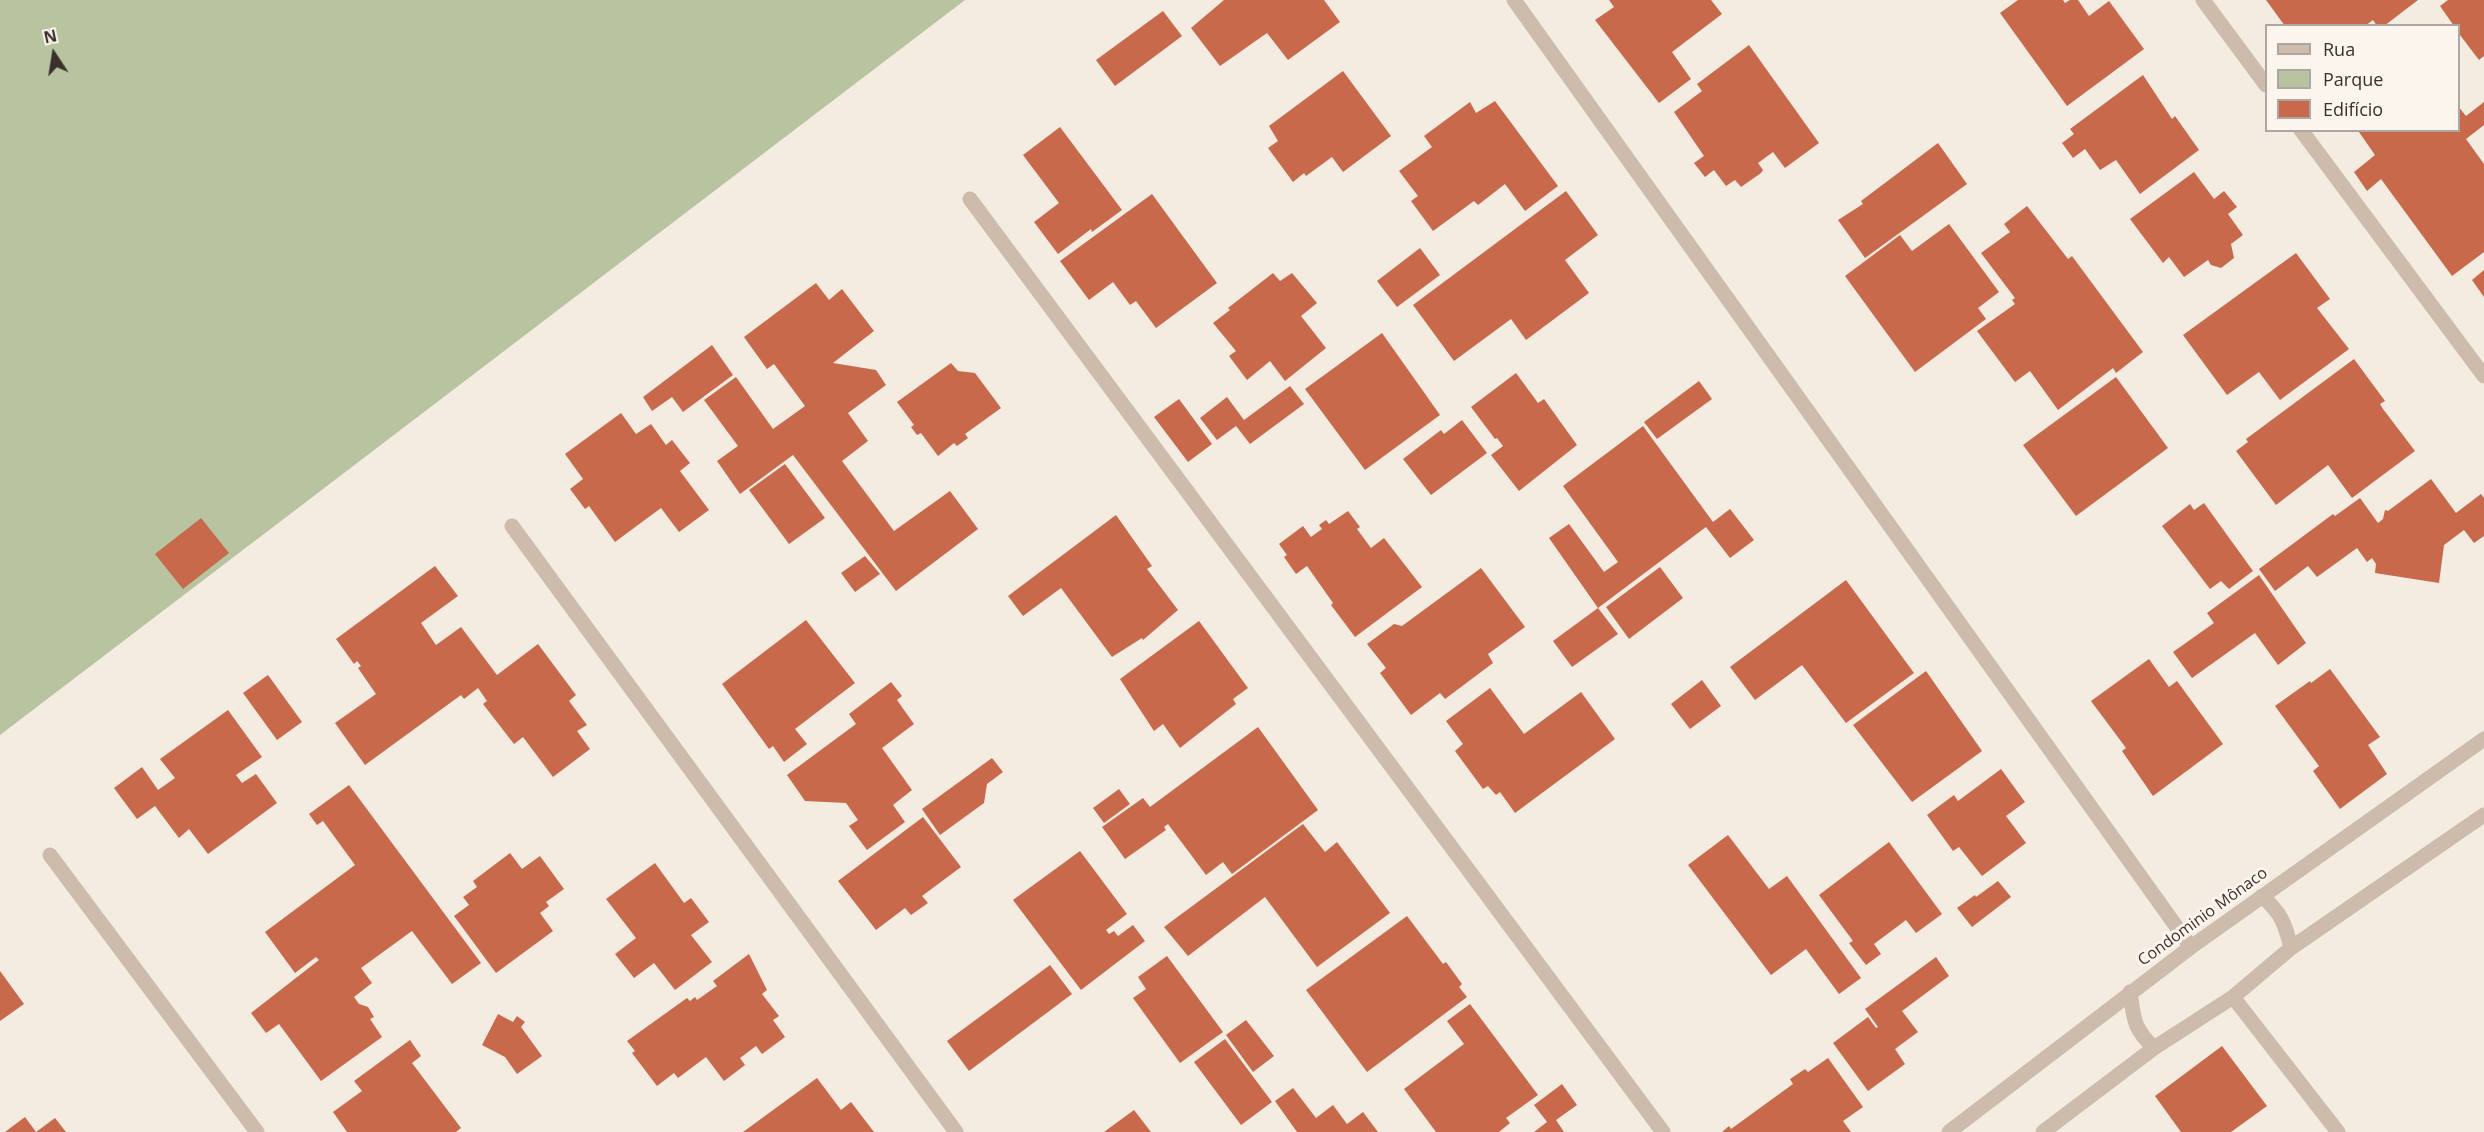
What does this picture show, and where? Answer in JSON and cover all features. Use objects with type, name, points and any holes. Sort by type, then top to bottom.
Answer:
[{"type":"street","points":[[1514,0],[2191,946]]},
{"type":"street","points":[[2204,0],[2265,84]]},
{"type":"street","points":[[2302,132],[2484,376]]},
{"type":"street","points":[[970,199],[1663,1132]]},
{"type":"street","points":[[512,526],[956,1132]]},
{"type":"street","name":"Condominio Mônaco","points":[[1949,1132],[2191,946],[2484,739]]},
{"type":"street","points":[[2043,1132],[2154,1048],[2233,997],[2291,948],[2484,815]]},
{"type":"street","points":[[50,855],[257,1132]]},
{"type":"street","points":[[2262,896],[2276,909],[2286,924],[2291,948]]},
{"type":"street","points":[[2130,992],[2134,1019],[2140,1035],[2154,1048]]},
{"type":"street","points":[[2233,997],[2338,1132]]},
{"type":"green space","points":[[0,0],[965,0],[0,735]]},
{"type":"building","points":[[1224,0],[1324,0],[1340,22],[1288,60],[1267,33],[1220,66],[1191,28]]},
{"type":"building","points":[[1609,0],[1711,0],[1722,14],[1672,52],[1691,79],[1659,103],[1595,20],[1614,7]]},
{"type":"building","points":[[2018,0],[2063,0],[2065,3],[2078,0],[2089,16],[2109,1],[2144,49],[2067,106],[2000,13]]},
{"type":"building","points":[[2266,0],[2418,0],[2387,24],[2376,24],[2373,20],[2368,24],[2284,24]]},
{"type":"building","points":[[2448,0],[2484,0],[2484,56],[2479,60],[2460,35],[2460,24],[2453,24],[2440,6]]},
{"type":"building","points":[[1163,11],[1182,36],[1115,86],[1096,60]]},
{"type":"building","points":[[1749,45],[1819,143],[1785,168],[1773,152],[1758,163],[1763,170],[1761,173],[1741,187],[1735,180],[1726,186],[1714,170],[1705,177],[1694,163],[1704,156],[1674,112],[1702,91],[1697,84]]},
{"type":"building","points":[[1343,71],[1391,136],[1343,172],[1332,157],[1306,176],[1304,173],[1293,182],[1268,148],[1278,141],[1269,126]]},
{"type":"building","points":[[2143,75],[2172,119],[2175,116],[2199,150],[2140,194],[2116,160],[2100,170],[2085,149],[2073,158],[2062,143],[2074,134],[2070,129]]},
{"type":"building","points":[[1495,101],[1558,186],[1525,211],[1505,184],[1478,205],[1474,201],[1433,231],[1411,201],[1418,196],[1399,171],[1432,147],[1424,136],[1470,102],[1476,113]]},
{"type":"building","points":[[2484,102],[2484,125],[2466,139],[2484,164],[2484,252],[2452,276],[2381,179],[2367,191],[2354,172],[2375,155],[2359,132],[2460,132],[2460,108],[2466,116]]},
{"type":"building","points":[[1060,127],[1122,210],[1092,232],[1091,229],[1058,254],[1034,222],[1059,203],[1023,155]]},
{"type":"building","points":[[1938,143],[1967,184],[1865,258],[1838,220],[1863,204],[1861,201]]},
{"type":"building","points":[[2194,172],[2214,199],[2224,191],[2237,207],[2228,214],[2243,235],[2231,244],[2234,258],[2221,268],[2211,265],[2208,260],[2184,277],[2169,257],[2163,263],[2130,219]]},
{"type":"building","points":[[1566,191],[1598,235],[1565,260],[1589,293],[1526,340],[1511,319],[1454,361],[1413,305]]},
{"type":"building","points":[[1152,194],[1217,283],[1156,328],[1136,301],[1130,305],[1113,282],[1089,300],[1060,261]]},
{"type":"building","points":[[2027,206],[2068,259],[2072,256],[2143,352],[2116,373],[2113,368],[2058,410],[2030,371],[2015,382],[1977,331],[2015,304],[2012,300],[2015,298],[1981,253],[2010,232],[2004,224]]},
{"type":"building","points":[[1949,224],[1999,292],[1978,308],[1986,319],[1915,372],[1845,276],[1900,235],[1912,251]]},
{"type":"building","points":[[1420,248],[1440,275],[1397,307],[1377,281]]},
{"type":"building","points":[[2296,253],[2330,299],[2317,308],[2349,349],[2280,400],[2259,372],[2227,395],[2183,335]]},
{"type":"building","points":[[2484,270],[2484,297],[2472,280]]},
{"type":"building","points":[[1273,273],[1280,281],[1292,273],[1317,303],[1301,316],[1326,348],[1285,381],[1270,361],[1247,380],[1229,356],[1236,351],[1213,323],[1230,310],[1228,308]]},
{"type":"building","points":[[816,283],[829,300],[842,289],[874,331],[833,363],[876,370],[886,385],[848,413],[868,441],[842,461],[894,531],[950,491],[978,529],[896,591],[793,455],[740,494],[717,461],[738,446],[704,400],[736,377],[773,429],[805,406],[774,364],[767,369],[744,337]]},
{"type":"building","points":[[1382,333],[1440,415],[1365,470],[1305,389]]},
{"type":"building","points":[[712,345],[733,375],[683,412],[672,397],[652,411],[643,397]]},
{"type":"building","points":[[2354,359],[2385,401],[2380,404],[2383,409],[2415,451],[2352,498],[2328,465],[2276,505],[2236,451],[2248,442],[2246,439]]},
{"type":"building","points":[[951,363],[958,371],[975,373],[1001,408],[965,434],[968,438],[957,446],[954,443],[938,456],[921,433],[917,435],[911,427],[914,425],[897,402]]},
{"type":"building","points":[[1516,373],[1538,403],[1544,399],[1577,445],[1519,491],[1491,455],[1503,446],[1471,407]]},
{"type":"building","points":[[2116,377],[2168,448],[2076,516],[2023,445]]},
{"type":"building","points":[[1699,381],[1712,399],[1657,439],[1644,422]]},
{"type":"building","points":[[1290,386],[1304,404],[1250,444],[1236,426],[1217,440],[1200,418],[1227,397],[1244,420]]},
{"type":"building","points":[[1179,399],[1212,444],[1188,462],[1154,417]]},
{"type":"building","points":[[621,413],[636,434],[651,424],[666,445],[672,440],[690,463],[680,471],[709,510],[679,532],[661,508],[615,542],[589,506],[585,509],[570,489],[583,479],[565,454]]},
{"type":"building","points":[[1462,420],[1487,453],[1431,495],[1403,459],[1441,430],[1444,434]]},
{"type":"building","points":[[1643,426],[1713,522],[1730,509],[1754,540],[1730,558],[1706,527],[1598,608],[1549,538],[1569,524],[1604,572],[1618,562],[1563,486]]},
{"type":"building","points":[[785,464],[825,518],[789,544],[749,490]]},
{"type":"building","points":[[2431,479],[2456,513],[2481,494],[2484,498],[2484,536],[2474,543],[2464,530],[2444,545],[2439,583],[2375,573],[2376,564],[2372,558],[2367,562],[2357,548],[2317,577],[2308,566],[2275,591],[2259,569],[2333,514],[2335,516],[2360,498],[2378,523],[2383,519],[2385,510],[2388,511]]},
{"type":"building","points":[[2204,503],[2253,571],[2229,589],[2221,581],[2210,589],[2162,526],[2190,504],[2194,510]]},
{"type":"building","points":[[1348,511],[1360,527],[1357,529],[1371,548],[1384,538],[1422,587],[1355,637],[1331,605],[1333,603],[1307,566],[1296,574],[1284,557],[1287,555],[1279,544],[1303,526],[1311,537],[1322,529],[1319,525],[1326,520],[1329,524]]},
{"type":"building","points":[[1116,515],[1152,566],[1147,569],[1178,610],[1143,640],[1142,638],[1112,657],[1061,588],[1023,616],[1008,596]]},
{"type":"building","points":[[201,518],[229,553],[183,589],[155,554]]},
{"type":"building","points":[[865,556],[880,574],[855,592],[841,573]]},
{"type":"building","points":[[435,566],[458,596],[421,623],[436,645],[461,627],[497,675],[538,644],[576,695],[569,701],[587,725],[577,731],[590,749],[553,777],[523,737],[514,744],[483,704],[487,701],[478,688],[464,699],[461,695],[365,765],[335,723],[376,694],[358,668],[361,666],[357,661],[354,664],[336,639]]},
{"type":"building","points":[[1660,567],[1683,598],[1629,639],[1606,607]]},
{"type":"building","points":[[1481,568],[1525,627],[1488,654],[1493,663],[1445,699],[1440,693],[1411,715],[1380,673],[1386,668],[1367,644],[1394,624],[1402,626]]},
{"type":"building","points":[[2259,575],[2306,643],[2278,665],[2255,633],[2192,678],[2173,652],[2214,623],[2207,613]]},
{"type":"building","points":[[1846,580],[1914,673],[1846,723],[1802,665],[1755,700],[1730,667]]},
{"type":"building","points":[[1598,608],[1618,634],[1572,667],[1553,641]]},
{"type":"building","points":[[806,620],[855,683],[795,729],[807,744],[784,762],[773,746],[769,749],[722,684]]},
{"type":"building","points":[[1199,621],[1248,688],[1233,699],[1236,704],[1180,748],[1163,724],[1154,731],[1120,679]]},
{"type":"building","points":[[2149,659],[2169,687],[2177,681],[2223,744],[2153,796],[2122,751],[2126,748],[2091,701]]},
{"type":"building","points":[[2330,669],[2380,737],[2368,745],[2387,774],[2340,809],[2313,771],[2319,766],[2275,706]]},
{"type":"building","points":[[1926,671],[1982,751],[1912,802],[1853,725]]},
{"type":"building","points":[[268,675],[302,722],[277,740],[243,693]]},
{"type":"building","points":[[1702,680],[1721,706],[1690,729],[1671,704]]},
{"type":"building","points":[[891,682],[902,696],[897,700],[914,724],[882,748],[912,790],[893,805],[905,822],[867,850],[849,826],[858,820],[846,803],[805,801],[787,775],[856,724],[849,714]]},
{"type":"building","points":[[1490,688],[1524,734],[1581,692],[1615,739],[1515,813],[1500,792],[1496,795],[1488,786],[1483,789],[1455,751],[1463,744],[1446,721]]},
{"type":"building","points":[[228,710],[262,757],[236,775],[242,783],[256,774],[277,803],[208,854],[189,829],[179,838],[155,806],[137,819],[114,788],[142,767],[158,790],[175,778],[160,759]]},
{"type":"building","points":[[1258,727],[1318,810],[1232,874],[1223,862],[1206,875],[1168,824],[1164,827],[1166,830],[1125,859],[1102,827],[1143,798],[1150,807]]},
{"type":"building","points":[[992,758],[1003,772],[987,784],[984,803],[940,835],[922,809]]},
{"type":"building","points":[[2001,769],[2025,802],[2006,816],[2026,843],[1982,876],[1959,847],[1953,851],[1927,815],[1954,795],[1958,801]]},
{"type":"building","points":[[349,785],[481,963],[452,984],[412,931],[361,968],[372,983],[354,997],[359,1004],[368,1007],[374,1017],[370,1019],[382,1037],[321,1081],[279,1024],[266,1033],[251,1013],[319,960],[316,957],[295,973],[265,932],[355,865],[323,821],[317,825],[309,814]]},
{"type":"building","points":[[1119,789],[1130,804],[1104,823],[1093,808]]},
{"type":"building","points":[[923,817],[961,867],[922,896],[928,903],[911,915],[905,908],[876,930],[838,881]]},
{"type":"building","points":[[1303,824],[1325,852],[1337,842],[1390,913],[1317,967],[1265,897],[1188,956],[1164,927]]},
{"type":"building","points":[[1728,835],[1769,889],[1787,876],[1861,978],[1839,994],[1806,949],[1771,975],[1688,865]]},
{"type":"building","points":[[1889,842],[1942,914],[1916,933],[1906,920],[1874,944],[1881,954],[1866,965],[1849,943],[1853,941],[1819,895]]},
{"type":"building","points":[[1080,851],[1127,914],[1106,930],[1109,934],[1114,931],[1118,936],[1133,925],[1145,941],[1081,990],[1013,900]]},
{"type":"building","points":[[510,853],[522,869],[540,856],[564,889],[546,902],[549,906],[540,913],[553,931],[496,973],[454,916],[469,905],[463,897],[477,887],[473,881]]},
{"type":"building","points":[[655,863],[684,903],[691,898],[709,922],[691,935],[712,962],[675,990],[654,963],[634,978],[615,954],[636,938],[606,899]]},
{"type":"building","points":[[1998,881],[2011,897],[1972,927],[1957,908]]},
{"type":"building","points":[[1407,916],[1443,964],[1446,962],[1462,984],[1459,987],[1467,997],[1367,1072],[1306,990]]},
{"type":"building","points":[[749,954],[767,990],[762,994],[779,1016],[773,1020],[785,1037],[762,1054],[756,1046],[740,1058],[745,1065],[724,1081],[706,1057],[678,1078],[674,1073],[657,1086],[632,1053],[635,1051],[627,1041],[687,998],[690,1001],[695,997],[697,1000],[717,986],[713,981]]},
{"type":"building","points":[[1167,956],[1223,1032],[1180,1063],[1133,998],[1146,989],[1138,977]]},
{"type":"building","points":[[1936,957],[1949,976],[1902,1011],[1918,1032],[1895,1049],[1905,1064],[1868,1091],[1833,1043],[1868,1017],[1876,1028],[1878,1027],[1865,1009]]},
{"type":"building","points":[[1050,965],[1072,994],[969,1071],[947,1041]]},
{"type":"building","points":[[0,971],[24,1004],[0,1021]]},
{"type":"building","points":[[1470,1004],[1538,1095],[1506,1118],[1510,1123],[1499,1132],[1436,1132],[1404,1089],[1464,1044],[1447,1021]]},
{"type":"building","points":[[498,1014],[513,1022],[517,1016],[525,1022],[521,1027],[542,1056],[517,1074],[505,1057],[482,1045]]},
{"type":"building","points":[[1246,1020],[1274,1056],[1253,1072],[1226,1035]]},
{"type":"building","points":[[1225,1039],[1272,1102],[1241,1125],[1194,1062]]},
{"type":"building","points":[[410,1040],[421,1056],[412,1063],[461,1128],[456,1132],[347,1132],[333,1112],[362,1091],[354,1081]]},
{"type":"building","points":[[2222,1046],[2267,1106],[2231,1132],[2181,1132],[2155,1096]]},
{"type":"building","points":[[1828,1058],[1863,1107],[1843,1121],[1851,1132],[1722,1132],[1729,1126],[1731,1129],[1793,1084],[1790,1079],[1805,1069],[1808,1072]]},
{"type":"building","points":[[817,1078],[841,1110],[851,1102],[874,1132],[743,1132]]},
{"type":"building","points":[[1562,1084],[1577,1105],[1556,1120],[1564,1132],[1534,1132],[1547,1122],[1534,1105]]},
{"type":"building","points":[[1293,1088],[1316,1118],[1333,1105],[1347,1124],[1363,1112],[1378,1132],[1297,1132],[1275,1101]]},
{"type":"building","points":[[1134,1110],[1151,1132],[1104,1132]]},
{"type":"building","points":[[25,1117],[36,1132],[5,1132]]},
{"type":"building","points":[[55,1118],[66,1132],[36,1132]]}]
